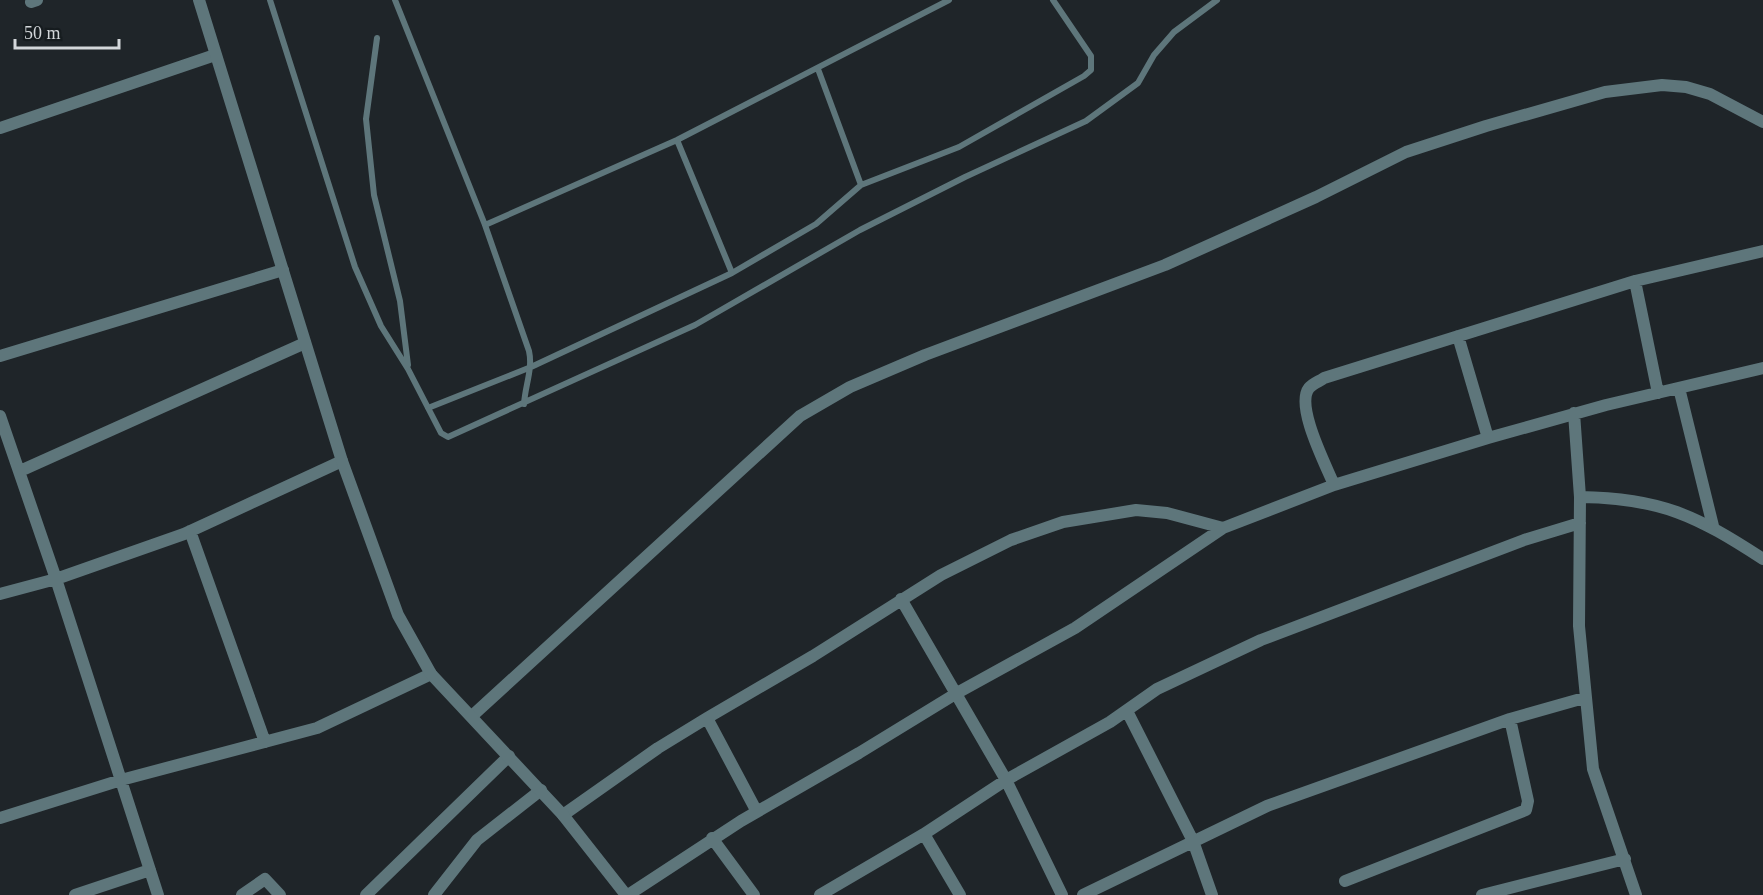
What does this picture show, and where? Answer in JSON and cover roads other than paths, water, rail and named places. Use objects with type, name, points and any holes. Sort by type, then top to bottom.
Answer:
[{"type":"street","points":[[199,0],[342,461],[398,615],[431,674],[563,815],[627,895],[712,838],[957,693],[1076,628],[1223,528],[1334,485],[1488,438],[1574,413],[1763,368]]},
{"type":"street","points":[[0,128],[215,55]]},
{"type":"street","points":[[472,716],[800,416],[850,387],[925,355],[1165,265],[1407,152],[1497,123],[1605,92],[1662,85],[1686,87],[1710,94],[1763,122]]},
{"type":"street","points":[[1334,485],[1307,417],[1304,399],[1309,387],[1341,372],[1635,281],[1763,251]]},
{"type":"street","points":[[0,356],[283,270]]},
{"type":"street","points":[[1635,281],[1658,393]]},
{"type":"street","points":[[1458,336],[1488,438]]},
{"type":"street","points":[[20,471],[305,343]]},
{"type":"street","points":[[1679,388],[1713,526]]},
{"type":"street","points":[[1574,413],[1580,497],[1580,626],[1584,698],[1593,769],[1636,895]]},
{"type":"street","points":[[0,416],[56,579],[158,895]]},
{"type":"street","points":[[0,594],[56,579],[190,531],[342,461]]},
{"type":"street","points":[[1580,497],[1639,501],[1689,515],[1713,526],[1763,559]]},
{"type":"street","points":[[563,815],[658,748],[813,656],[901,599],[1011,540],[1063,522],[1143,510],[1167,513],[1223,528]]},
{"type":"street","points":[[820,895],[924,834],[1006,780],[1126,711],[1157,688],[1261,640],[1524,540],[1580,523]]},
{"type":"street","points":[[190,531],[265,741]]},
{"type":"street","points":[[901,599],[1006,780],[1062,895]]},
{"type":"street","points":[[0,818],[121,780],[317,728],[431,674]]},
{"type":"street","points":[[1083,895],[1267,806],[1510,719],[1584,698]]},
{"type":"street","points":[[1126,711],[1193,841],[1212,895]]},
{"type":"street","points":[[707,718],[758,812]]},
{"type":"street","points":[[1345,881],[1526,810],[1528,801],[1510,719]]},
{"type":"street","points":[[366,895],[509,756]]},
{"type":"street","points":[[434,895],[466,851],[537,786]]},
{"type":"street","points":[[924,834],[960,895]]},
{"type":"street","points":[[712,838],[754,895]]},
{"type":"street","points":[[1482,895],[1625,859]]},
{"type":"street","points":[[75,895],[150,870]]},
{"type":"street","points":[[242,895],[265,879],[271,882],[280,895]]},
{"type":"lane","points":[[270,0],[355,267],[381,326],[408,369],[441,433],[448,437],[695,325],[860,230],[965,177],[1086,122],[1137,82],[1154,55],[1174,32],[1217,0]]},
{"type":"lane","points":[[395,0],[485,225],[529,351],[531,368],[524,388],[524,404]]},
{"type":"lane","points":[[485,225],[677,140],[949,0]]},
{"type":"lane","points":[[428,408],[531,368],[732,273],[816,224],[861,184],[959,147],[1090,70],[1090,56],[1053,0]]},
{"type":"lane","points":[[377,38],[366,119],[374,195],[400,301],[408,369]]},
{"type":"lane","points":[[818,69],[861,184]]},
{"type":"lane","points":[[677,140],[732,273]]}]
